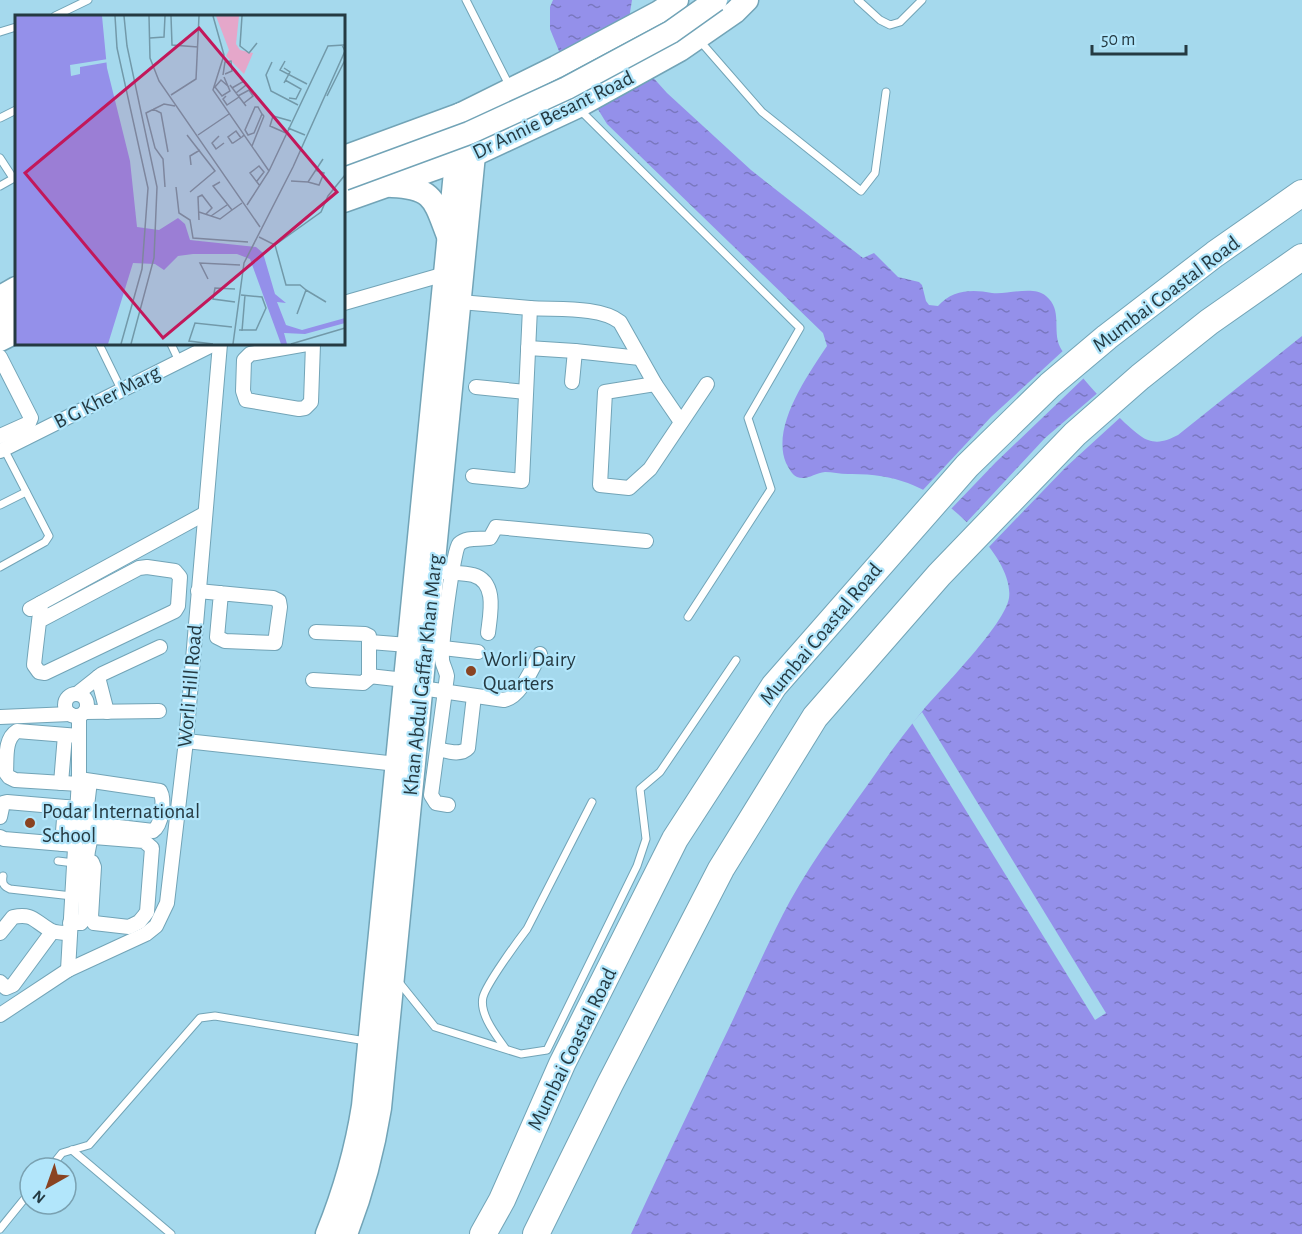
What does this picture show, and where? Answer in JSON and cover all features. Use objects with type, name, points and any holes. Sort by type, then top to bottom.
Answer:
[{"type":"highway","name":"Mumbai Coastal Road","points":[[483,1234],[502,1200],[562,1064],[675,839],[774,686],[967,466],[1050,385],[1215,254],[1302,193]]},
{"type":"highway","points":[[536,1234],[610,1084],[721,869],[815,717],[939,575],[1075,434],[1140,377],[1209,322],[1302,256]]},
{"type":"main road","name":"Dr Annie Besant Road","points":[[345,179],[469,133],[567,88],[671,32],[716,0]]},
{"type":"main road","name":"Dr Annie Besant Road","points":[[345,201],[465,159],[577,107],[688,43],[735,12],[747,0]]},
{"type":"main road","name":"Dr Annie Besant Road","points":[[345,157],[454,116],[506,92],[668,6]]},
{"type":"main road","points":[[506,92],[523,132]]},
{"type":"main road","name":"Khan Abdul Gaffar Khan Marg","points":[[327,1234],[349,1175],[358,1142],[397,764],[413,684],[443,572],[460,302],[465,159],[454,116]]},
{"type":"main road","name":"Khan Abdul Gaffar Khan Marg","points":[[346,1234],[366,1180],[374,1146],[393,974],[413,684],[408,645],[449,237],[465,159]]},
{"type":"main road","points":[[390,186],[414,187],[427,194],[438,210],[449,237]]},
{"type":"main road","points":[[0,297],[15,289]]},
{"type":"main road","points":[[0,318],[15,310]]},
{"type":"main road","points":[[1,355],[15,334]]},
{"type":"street","points":[[345,303],[445,274]]},
{"type":"street","points":[[460,302],[600,313],[612,316],[620,322],[655,384],[681,422]]},
{"type":"street","points":[[472,476],[522,481],[530,308]]},
{"type":"street","name":"B G Kher Marg","points":[[2,445],[212,345]]},
{"type":"street","name":"Worli Hill Road","points":[[0,1015],[68,970],[146,934],[156,926],[167,903],[186,741],[220,345]]},
{"type":"street","points":[[246,345],[243,391],[246,400],[299,409],[305,408],[311,402],[313,345]]},
{"type":"street","points":[[244,360],[250,354],[301,345]]},
{"type":"street","points":[[528,348],[640,358]]},
{"type":"street","points":[[572,382],[574,351]]},
{"type":"street","points":[[1,355],[31,418],[29,423],[2,445]]},
{"type":"street","points":[[655,384],[605,392],[600,485],[629,489],[650,468],[707,384]]},
{"type":"street","points":[[476,387],[526,392]]},
{"type":"street","points":[[197,610],[177,609],[45,673],[39,672],[34,665],[39,621],[35,606],[204,514]]},
{"type":"street","points":[[448,805],[436,803],[431,795],[447,676],[442,661],[443,572],[458,545],[475,538],[487,540],[496,527],[646,541]]},
{"type":"street","points":[[39,621],[143,567],[175,571],[178,574],[180,577],[177,609]]},
{"type":"street","points":[[443,572],[477,577],[486,585],[492,598],[488,633]]},
{"type":"street","points":[[198,591],[220,593],[273,598],[279,601],[275,643],[219,639],[217,637],[220,593]]},
{"type":"street","points":[[313,680],[363,683],[368,680],[369,676],[369,636],[316,632]]},
{"type":"street","points":[[370,642],[408,645]]},
{"type":"street","points":[[61,783],[78,714],[88,705],[87,699],[78,693],[98,677],[160,647]]},
{"type":"street","points":[[443,648],[478,652]]},
{"type":"street","points":[[369,676],[446,692],[504,700],[510,699],[517,693],[540,654]]},
{"type":"street","points":[[98,677],[107,712]]},
{"type":"street","points":[[438,749],[460,753],[468,748],[474,696]]},
{"type":"street","points":[[0,717],[159,711]]},
{"type":"street","points":[[72,736],[17,731],[13,733],[8,741],[6,773],[15,780],[61,783],[83,781],[160,791],[162,796],[159,826],[153,831],[81,823]]},
{"type":"street","points":[[68,970],[72,896],[81,823],[83,781],[72,736]]},
{"type":"street","points":[[186,741],[397,764]]},
{"type":"street","points":[[5,984],[16,982],[52,932],[81,923],[85,917],[71,807],[83,781]]},
{"type":"street","points":[[0,817],[3,803],[7,802],[71,807]]},
{"type":"street","points":[[71,807],[81,823]]},
{"type":"street","points":[[0,837],[77,852],[92,862],[94,867],[92,920],[99,925],[129,927],[139,922],[147,912],[152,848],[144,841],[94,837],[77,852]]},
{"type":"street","points":[[0,933],[13,917],[22,915],[33,917],[52,932]]},
{"type":"street","points":[[5,984],[21,1001]]},
{"type":"lane","points":[[57,15],[88,0]]},
{"type":"lane","points":[[466,0],[506,92]]},
{"type":"lane","points":[[858,0],[880,20],[890,25],[900,22],[922,0]]},
{"type":"lane","points":[[0,32],[15,27]]},
{"type":"lane","points":[[688,43],[762,112],[861,191],[875,173],[886,92]]},
{"type":"lane","points":[[577,107],[800,328],[748,418],[771,489],[687,617]]},
{"type":"lane","points":[[0,118],[15,110]]},
{"type":"lane","points":[[0,158],[15,178],[0,186]]},
{"type":"lane","points":[[100,345],[122,389]]},
{"type":"lane","points":[[171,345],[179,361]]},
{"type":"lane","points":[[0,567],[48,539],[48,533],[2,445]]},
{"type":"lane","points":[[0,505],[26,492]]},
{"type":"lane","points":[[393,974],[435,1026],[521,1053],[548,1050],[637,867],[646,839],[640,789],[660,772],[736,660]]},
{"type":"lane","points":[[504,1048],[485,1015],[483,997],[527,929],[592,802]]},
{"type":"lane","points":[[58,861],[77,852]]},
{"type":"lane","points":[[3,876],[4,886],[10,889],[72,896]]},
{"type":"lane","points":[[60,1156],[62,1153],[89,1145],[200,1018],[215,1016],[369,1041]]},
{"type":"lane","points":[[72,1150],[171,1234]]},
{"type":"lane","points":[[0,1229],[18,1207]]},
{"type":"water","points":[[553,0],[632,0],[628,25],[632,54],[667,93],[751,170],[863,258],[874,253],[898,277],[919,282],[929,305],[938,306],[956,294],[970,291],[998,293],[1034,291],[1046,296],[1054,307],[1058,341],[1066,356],[1115,413],[1139,435],[1148,440],[1167,440],[1178,435],[1302,336],[1302,1234],[631,1234],[766,948],[800,884],[894,747],[997,623],[1009,598],[1009,590],[1001,565],[985,542],[952,508],[922,489],[888,477],[825,472],[800,478],[792,473],[786,463],[783,434],[793,402],[827,346],[823,333],[607,124],[578,77],[561,56],[550,29],[550,7]]},
{"type":"pier","points":[[1065,349],[1086,376],[996,462],[950,510],[922,491],[991,417]]},
{"type":"pier","points":[[1100,391],[1123,415],[1066,467],[987,549],[965,524],[1045,438]]},
{"type":"pier","points":[[922,712],[1106,1013],[1095,1020],[912,723]]},
{"type":"place","name":"Worli Dairy Quarters","points":[[471,671]]},
{"type":"place","name":"Podar International School","points":[[30,823]]}]
